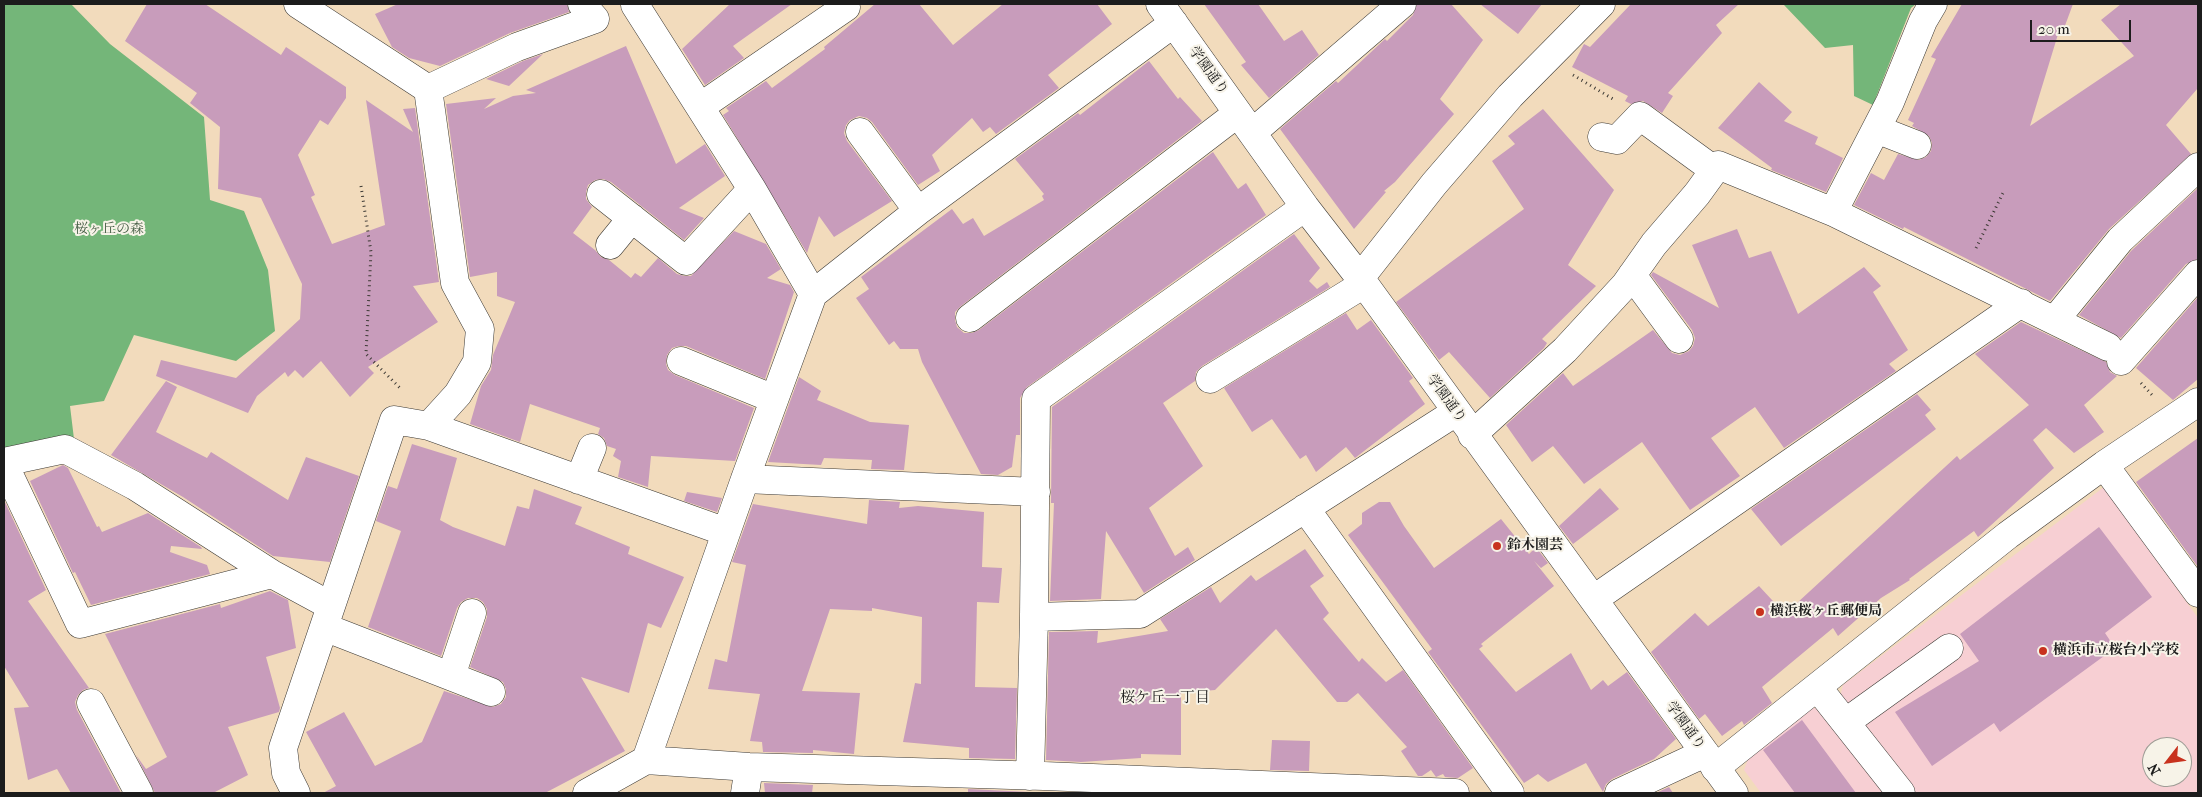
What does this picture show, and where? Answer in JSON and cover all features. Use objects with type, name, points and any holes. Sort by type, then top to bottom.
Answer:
[{"type":"street","points":[[306,9],[339,4]]},
{"type":"street","points":[[428,89],[517,47],[595,19],[582,4]]},
{"type":"street","points":[[970,318],[1246,122],[1402,4]]},
{"type":"street","points":[[1210,379],[1362,281],[1434,184],[1510,96],[1602,4]]},
{"type":"street","points":[[1833,212],[1879,124],[1923,22],[1933,4]]},
{"type":"street","points":[[635,5],[753,191],[813,294]]},
{"type":"street","points":[[700,107],[846,7]]},
{"type":"street","points":[[306,9],[428,89],[455,283],[480,329],[476,362],[458,394],[428,418]]},
{"type":"street","points":[[646,760],[726,532],[813,294],[1167,13]]},
{"type":"street","name":"学園通り","points":[[1167,13],[1305,207],[1362,281],[1472,435],[1594,599],[1734,793]]},
{"type":"street","points":[[1602,137],[1617,140],[1640,116],[1714,170]]},
{"type":"street","points":[[1879,124],[1918,139]]},
{"type":"street","points":[[860,132],[918,212]]},
{"type":"street","points":[[1472,435],[1565,350],[1632,275],[1654,244],[1697,194],[1718,165],[1833,212],[1963,274],[2055,320],[2114,354],[2198,274]]},
{"type":"street","points":[[2055,320],[2120,240],[2198,167]]},
{"type":"street","points":[[601,194],[686,261],[753,191]]},
{"type":"street","points":[[1038,782],[1034,617],[1036,399],[1305,207]]},
{"type":"street","points":[[610,245],[632,218]]},
{"type":"street","points":[[1632,275],[1679,338]]},
{"type":"street","points":[[1594,599],[2021,303]]},
{"type":"street","points":[[681,361],[774,399]]},
{"type":"street","points":[[1619,793],[1710,760],[1818,688],[2008,535],[2104,465],[2198,402]]},
{"type":"street","points":[[1034,617],[1140,614],[1456,412]]},
{"type":"street","points":[[296,793],[286,773],[283,748],[394,420],[428,418],[579,480],[726,532]]},
{"type":"street","points":[[579,480],[592,448]]},
{"type":"street","points":[[272,574],[80,624],[4,463],[65,449],[134,486],[272,574],[327,616],[448,675],[491,692]]},
{"type":"street","points":[[2104,465],[2198,593]]},
{"type":"street","points":[[745,479],[1036,492]]},
{"type":"street","points":[[1306,508],[1510,793]]},
{"type":"street","points":[[448,675],[472,613]]},
{"type":"street","points":[[1846,722],[1949,648]]},
{"type":"street","points":[[1818,688],[1901,793]]},
{"type":"street","points":[[91,703],[139,793]]},
{"type":"street","points":[[587,793],[646,760],[747,780],[944,783],[1038,782],[1131,787],[1455,793]]},
{"type":"path","points":[[1548,58],[1640,116]]},
{"type":"path","points":[[361,186],[371,252],[366,354],[385,373]]},
{"type":"path","points":[[1963,274],[2003,193]]},
{"type":"shaded area","name":"横浜市立桜台小学校","points":[[2104,487],[2198,618],[2198,793],[1761,793],[1744,770],[1750,754],[1813,708],[1823,709],[1840,697],[1843,685]]},
{"type":"green space","name":"桜ヶ丘の森","points":[[4,4],[71,4],[110,44],[204,117],[210,200],[244,211],[268,270],[275,331],[236,361],[134,335],[104,401],[70,406],[74,439],[4,454]]},
{"type":"green space","points":[[1916,4],[1911,8],[1873,105],[1854,96],[1853,45],[1825,48],[1784,5]]},
{"type":"building","points":[[147,4],[205,4],[281,55],[286,47],[346,87],[346,98],[328,125],[320,120],[298,155],[315,195],[311,197],[332,244],[385,225],[366,100],[413,132],[403,109],[415,108],[439,282],[413,286],[438,322],[368,367],[374,373],[350,397],[321,361],[303,378],[295,370],[288,377],[285,372],[257,396],[248,413],[156,376],[161,360],[236,378],[300,319],[302,284],[261,198],[218,189],[220,127],[190,103],[197,93],[125,41]]},
{"type":"building","points":[[398,4],[567,4],[569,12],[510,33],[440,66],[409,58],[392,47],[375,14]]},
{"type":"building","points":[[730,4],[792,4],[733,46],[744,58],[705,85],[682,49]]},
{"type":"building","points":[[875,4],[919,4],[953,45],[1003,4],[1097,4],[1112,24],[1048,75],[1059,88],[996,134],[990,127],[983,132],[972,118],[932,155],[940,171],[918,185],[872,122],[867,118],[859,116],[850,120],[846,125],[844,133],[847,141],[892,201],[834,237],[819,216],[807,253],[723,115],[729,111],[726,108],[766,81],[772,88],[825,49],[824,47]]},
{"type":"building","points":[[1204,4],[1258,4],[1284,41],[1302,30],[1319,55],[1269,98],[1241,65],[1246,62]]},
{"type":"building","points":[[1417,4],[1451,4],[1483,40],[1440,99],[1454,114],[1395,182],[1384,191],[1386,192],[1354,229],[1280,129],[1336,81],[1338,83],[1385,39],[1387,41],[1413,15]]},
{"type":"building","points":[[1480,4],[1542,4],[1518,34]]},
{"type":"building","points":[[1631,4],[1739,4],[1716,25],[1722,33],[1668,93],[1673,96],[1662,113],[1643,101],[1631,104],[1625,101],[1628,96],[1572,67],[1584,44],[1590,47]]},
{"type":"building","points":[[1962,4],[2073,4],[2063,31],[2059,31],[2030,126],[2134,56],[2101,20],[2121,4],[2198,4],[2198,88],[2166,125],[2191,154],[2109,229],[2050,301],[1904,227],[1903,229],[1854,205],[1871,173],[1884,180],[1898,154],[1919,160],[1926,157],[1931,151],[1932,143],[1929,136],[1912,126],[1914,123],[1908,120],[1936,59],[1931,57]]},
{"type":"building","points":[[626,46],[676,164],[705,144],[725,176],[679,208],[704,218],[684,240],[611,182],[603,179],[595,180],[588,185],[586,199],[592,207],[573,233],[601,257],[609,260],[631,278],[635,273],[641,277],[658,258],[677,274],[691,276],[734,231],[766,244],[781,269],[767,278],[790,285],[794,292],[765,379],[686,346],[672,348],[667,355],[666,364],[668,370],[675,375],[754,408],[735,461],[651,456],[648,487],[618,477],[621,461],[613,456],[616,449],[607,446],[604,438],[598,434],[600,428],[530,404],[520,442],[470,424],[481,386],[491,370],[493,355],[515,302],[497,296],[497,272],[470,277],[446,104],[496,98],[484,109],[513,96],[536,93],[526,90]]},
{"type":"building","points":[[543,54],[509,86],[486,79],[523,61]]},
{"type":"building","points":[[1149,61],[1178,99],[1180,97],[1202,121],[961,306],[955,312],[957,327],[964,333],[972,333],[979,330],[1213,152],[1238,189],[1246,183],[1266,215],[1027,387],[1020,398],[1020,435],[1016,435],[1012,467],[998,475],[981,474],[922,362],[918,349],[900,349],[894,341],[889,345],[856,298],[869,289],[861,277],[952,209],[963,224],[973,218],[984,236],[1044,200],[1042,196],[1044,194],[1015,159],[1078,113],[1080,115]]},
{"type":"building","points":[[1759,82],[1792,112],[1784,121],[1818,137],[1815,144],[1843,158],[1826,192],[1771,170],[1772,168],[1718,128]]},
{"type":"building","points":[[1543,109],[1614,190],[1568,265],[1596,286],[1542,339],[1547,343],[1544,348],[1490,398],[1449,352],[1439,360],[1396,302],[1524,209],[1492,161],[1515,144],[1508,136]]},
{"type":"building","points":[[2198,188],[2198,259],[2186,264],[2121,338],[2079,315],[2131,251]]},
{"type":"building","points":[[1737,229],[1749,258],[1771,251],[1798,314],[1864,267],[1881,286],[1873,292],[1908,350],[1889,364],[1896,371],[1784,448],[1755,407],[1711,438],[1740,476],[1690,510],[1642,442],[1584,484],[1553,446],[1532,462],[1506,425],[1563,373],[1573,386],[1653,330],[1672,353],[1680,355],[1689,351],[1693,346],[1695,338],[1692,330],[1651,275],[1653,272],[1719,308],[1692,245]]},
{"type":"building","points":[[1294,234],[1320,268],[1309,281],[1317,289],[1327,282],[1330,287],[1202,366],[1196,372],[1195,381],[1163,403],[1203,466],[1149,508],[1175,556],[1188,547],[1195,560],[1144,593],[1106,531],[1101,599],[1050,601],[1054,503],[1051,503],[1052,407]]},
{"type":"building","points":[[2198,297],[2198,379],[2173,400],[2136,368]]},
{"type":"building","points":[[1346,313],[1357,330],[1371,320],[1413,378],[1409,381],[1425,404],[1355,458],[1346,447],[1316,472],[1306,455],[1300,459],[1272,419],[1252,432],[1224,388]]},
{"type":"building","points":[[2021,322],[2106,362],[2110,372],[2117,376],[2084,405],[2104,432],[2074,453],[2046,428],[2033,440],[2054,468],[1978,537],[1974,531],[1910,580],[1881,598],[1838,636],[1833,628],[1762,687],[1772,703],[1744,725],[1742,721],[1722,736],[1705,714],[1699,719],[1651,652],[1695,613],[1708,626],[1759,586],[1785,614],[1957,456],[1960,460],[2029,405],[1975,354]]},
{"type":"building","points":[[799,377],[821,391],[817,400],[870,422],[909,425],[904,470],[871,469],[872,460],[824,458],[821,465],[768,462]]},
{"type":"building","points":[[166,381],[177,387],[156,432],[207,458],[211,452],[288,500],[306,457],[359,476],[330,562],[273,556],[183,497],[111,455]]},
{"type":"building","points":[[1917,394],[1931,410],[1925,415],[1936,429],[1781,546],[1751,509]]},
{"type":"building","points":[[2198,438],[2198,567],[2136,482]]},
{"type":"building","points":[[412,444],[457,458],[440,520],[453,527],[505,546],[517,506],[529,509],[534,489],[582,507],[575,524],[630,547],[628,554],[684,577],[661,628],[648,623],[629,693],[581,677],[625,751],[545,793],[323,793],[336,786],[306,732],[344,712],[375,766],[422,742],[444,691],[493,707],[501,704],[506,697],[506,689],[503,682],[470,667],[487,617],[487,609],[483,602],[477,598],[468,598],[461,602],[457,608],[441,656],[368,627],[401,531],[376,521],[388,486],[397,489]]},
{"type":"building","points":[[63,465],[68,468],[97,527],[99,526],[102,532],[148,513],[201,547],[202,549],[171,546],[170,552],[207,565],[210,574],[91,605],[75,572],[73,573],[30,481]]},
{"type":"building","points":[[1600,488],[1619,509],[1573,544],[1559,526]]},
{"type":"building","points":[[687,492],[722,498],[717,512],[684,501]]},
{"type":"building","points":[[4,500],[46,590],[28,601],[89,688],[83,690],[78,695],[75,702],[77,710],[121,793],[71,793],[57,769],[28,780],[14,708],[29,707],[4,666]]},
{"type":"building","points":[[869,500],[900,502],[899,508],[918,506],[984,512],[982,567],[1002,568],[999,603],[977,602],[975,687],[1017,688],[1015,759],[969,758],[969,748],[903,742],[915,683],[921,684],[922,617],[872,608],[872,611],[830,609],[802,691],[860,693],[854,754],[813,750],[813,753],[763,752],[762,742],[750,741],[760,694],[708,689],[715,659],[727,662],[746,565],[732,562],[753,504],[867,524]]},
{"type":"building","points":[[1379,502],[1390,502],[1404,526],[1434,568],[1501,519],[1529,554],[1536,547],[1548,563],[1541,568],[1534,561],[1554,586],[1481,644],[1483,646],[1479,649],[1516,692],[1571,653],[1591,690],[1603,680],[1608,686],[1627,672],[1676,739],[1654,759],[1612,779],[1606,784],[1603,792],[1586,763],[1548,782],[1538,774],[1524,783],[1428,652],[1432,649],[1348,535],[1362,524],[1362,513]]},
{"type":"building","points":[[2099,527],[2152,597],[2105,633],[2115,648],[2000,732],[1994,723],[1932,766],[1895,712],[1979,661],[1960,634]]},
{"type":"building","points":[[1305,549],[1324,576],[1310,586],[1329,613],[1323,619],[1359,662],[1362,658],[1386,682],[1403,670],[1473,768],[1458,778],[1445,777],[1443,774],[1436,777],[1431,770],[1422,776],[1418,776],[1401,751],[1407,747],[1358,693],[1347,702],[1337,702],[1276,629],[1215,690],[1181,693],[1181,755],[1141,754],[1141,758],[1081,762],[1046,760],[1049,632],[1098,631],[1097,643],[1168,631],[1160,619],[1211,587],[1220,603],[1251,575],[1256,581]]},
{"type":"building","points":[[270,591],[288,600],[296,648],[266,657],[280,708],[279,712],[228,727],[248,775],[213,793],[155,793],[136,755],[146,769],[167,757],[105,634],[220,604],[221,608]]},
{"type":"building","points":[[1802,720],[1856,793],[1795,793],[1763,750]]},
{"type":"building","points":[[1272,740],[1310,741],[1309,771],[1270,770]]},
{"type":"building","points":[[764,783],[813,785],[812,793],[765,793]]},
{"type":"building","points":[[1669,787],[1673,793],[1656,793]]},
{"type":"building","points":[[968,789],[1029,792],[1061,792],[968,793]]},
{"type":"place","name":"鈴木園芸","points":[[1497,546]]},
{"type":"place","name":"横浜桜ヶ丘郵便局","points":[[1760,612]]},
{"type":"place","name":"横浜市立桜台小学校","points":[[2043,651]]},
{"type":"district","name":"桜ケ丘一丁目","points":[[1165,698]]}]
